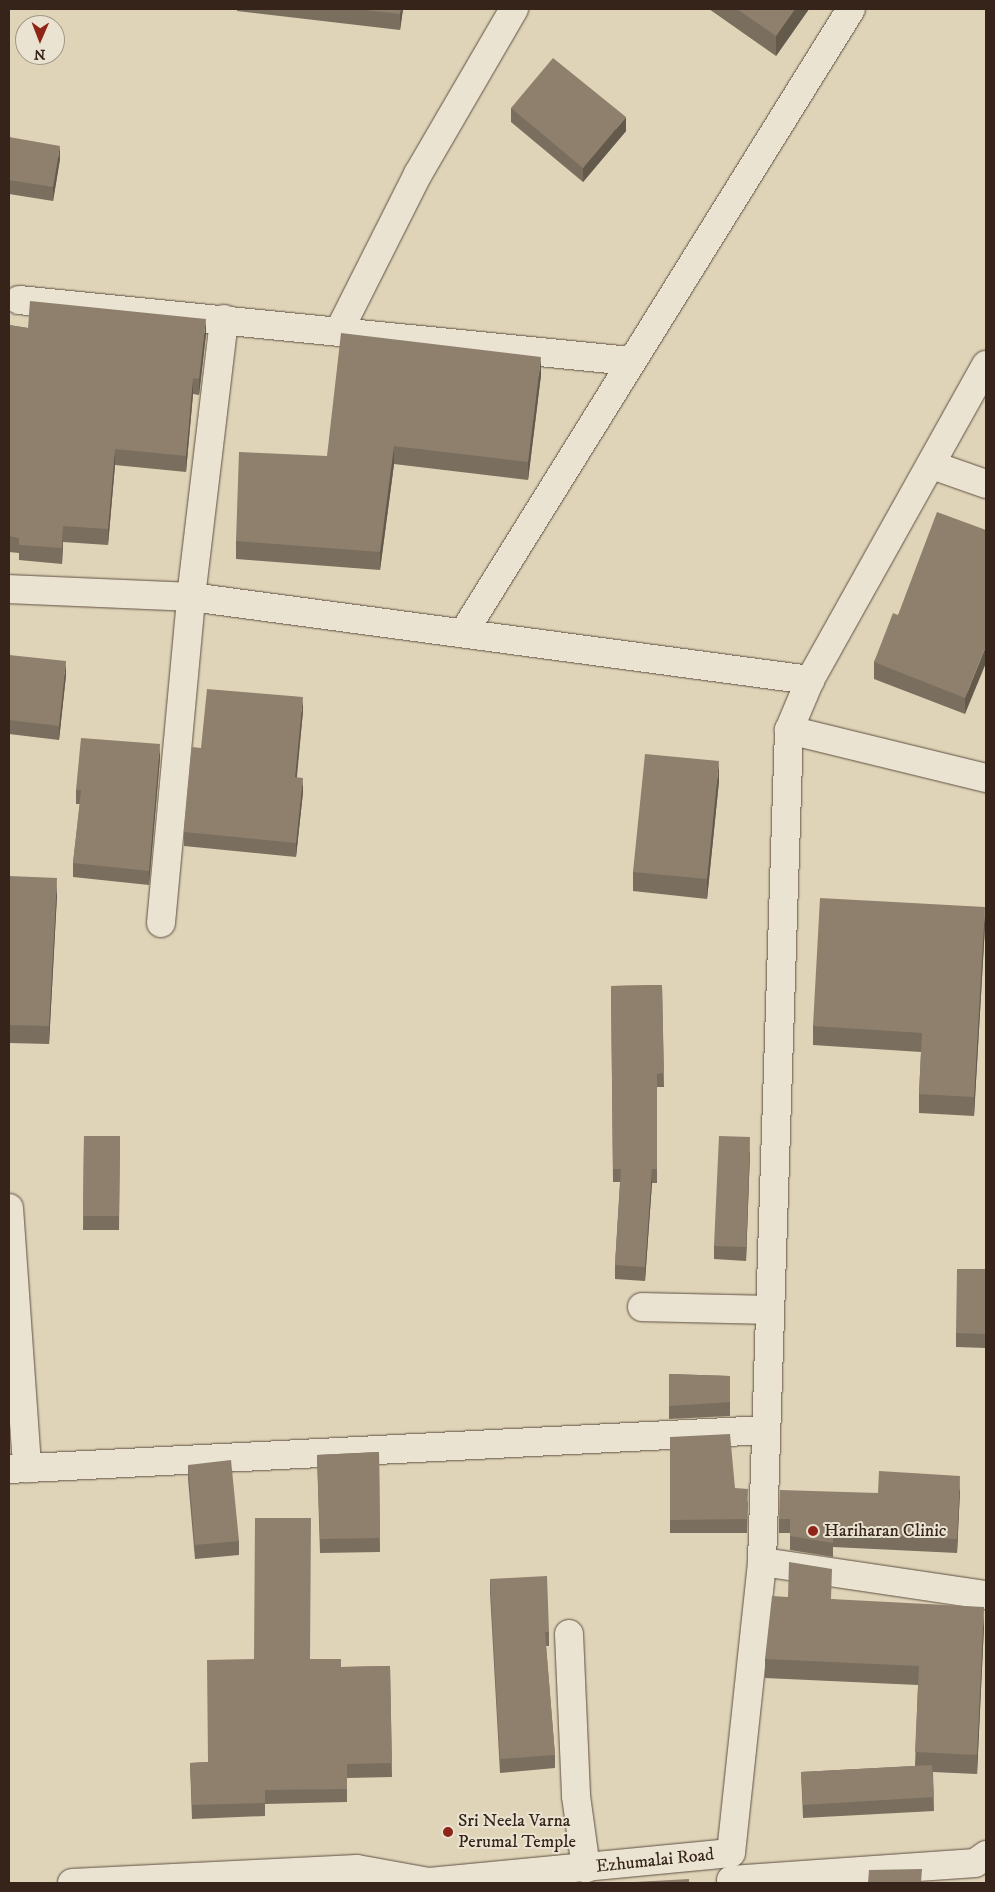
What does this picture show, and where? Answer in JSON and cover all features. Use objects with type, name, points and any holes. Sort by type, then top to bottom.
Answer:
[{"type":"street","points":[[339,331],[418,174],[514,9]]},
{"type":"street","points":[[464,632],[630,361],[851,9]]},
{"type":"street","points":[[19,300],[630,361]]},
{"type":"street","points":[[161,923],[191,597],[224,319]]},
{"type":"street","points":[[731,1872],[762,1562],[789,730],[810,680],[932,465],[986,365]]},
{"type":"street","points":[[932,465],[986,484]]},
{"type":"street","points":[[9,589],[191,597],[464,632],[810,680]]},
{"type":"street","points":[[789,730],[986,778]]},
{"type":"street","points":[[9,1208],[18,1469],[766,1430]]},
{"type":"street","points":[[642,1306],[770,1310]]},
{"type":"street","points":[[762,1562],[986,1596]]},
{"type":"street","points":[[569,1634],[576,1796],[586,1868]]},
{"type":"street","name":"Ezhumalai Road","points":[[72,1883],[357,1869],[428,1882],[586,1868],[731,1872],[975,1863],[986,1855]]},
{"type":"building","points":[[357,9],[401,9],[400,14]]},
{"type":"building","points":[[737,9],[795,9],[776,36]]},
{"type":"building","points":[[553,58],[626,117],[583,168],[511,108]]},
{"type":"building","points":[[9,137],[60,146],[53,187],[9,180]]},
{"type":"building","points":[[30,301],[206,319],[199,379],[193,378],[186,456],[115,449],[108,529],[63,526],[62,548],[19,545],[19,538],[9,536],[9,325],[28,328]]},
{"type":"building","points":[[341,333],[541,357],[528,462],[394,446],[380,552],[236,541],[239,452],[327,456]]},
{"type":"building","points":[[937,512],[986,530],[986,646],[965,698],[874,662],[893,613],[898,615]]},
{"type":"building","points":[[9,655],[66,661],[59,726],[9,720]]},
{"type":"building","points":[[207,689],[303,697],[295,777],[303,778],[296,843],[184,832],[192,747],[201,748]]},
{"type":"building","points":[[81,738],[160,744],[149,871],[73,863],[81,790],[76,790]]},
{"type":"building","points":[[645,754],[719,761],[707,879],[633,872]]},
{"type":"building","points":[[9,876],[57,878],[49,1026],[9,1025]]},
{"type":"building","points":[[820,898],[985,907],[974,1097],[919,1094],[922,1033],[813,1026]]},
{"type":"building","points":[[662,985],[664,1073],[657,1074],[657,1169],[652,1169],[645,1267],[615,1265],[621,1169],[613,1169],[611,986]]},
{"type":"building","points":[[9,1025],[10,1104],[9,1104]]},
{"type":"building","points":[[84,1136],[120,1136],[119,1216],[83,1216]]},
{"type":"building","points":[[719,1136],[750,1137],[746,1247],[714,1246]]},
{"type":"building","points":[[957,1269],[986,1269],[986,1334],[956,1333]]},
{"type":"building","points":[[669,1374],[730,1376],[730,1402],[669,1406]]},
{"type":"building","points":[[730,1434],[735,1488],[748,1489],[747,1519],[670,1520],[670,1437]]},
{"type":"building","points":[[379,1452],[380,1538],[320,1539],[317,1455]]},
{"type":"building","points":[[231,1460],[239,1541],[195,1545],[188,1465]]},
{"type":"building","points":[[879,1471],[960,1476],[957,1539],[833,1533],[833,1543],[790,1536],[790,1519],[779,1519],[780,1490],[878,1493]]},
{"type":"building","points":[[255,1518],[311,1518],[310,1659],[341,1659],[341,1667],[390,1666],[392,1763],[347,1764],[347,1789],[265,1790],[265,1803],[192,1805],[190,1763],[208,1762],[207,1660],[254,1659]]},
{"type":"building","points":[[789,1562],[832,1569],[831,1599],[984,1607],[977,1755],[915,1752],[919,1666],[765,1659],[772,1596],[788,1597]]},
{"type":"building","points":[[547,1576],[549,1632],[545,1632],[555,1755],[500,1759],[490,1579]]},
{"type":"building","points":[[932,1765],[934,1797],[803,1805],[801,1772]]},
{"type":"building","points":[[922,1869],[921,1883],[868,1883],[869,1870]]},
{"type":"building","points":[[689,1879],[689,1883],[635,1883],[635,1882]]},
{"type":"place","name":"Hariharan Clinic","points":[[813,1531]]},
{"type":"place","name":"Sri Neela Varna Perumal Temple","points":[[448,1832]]}]
